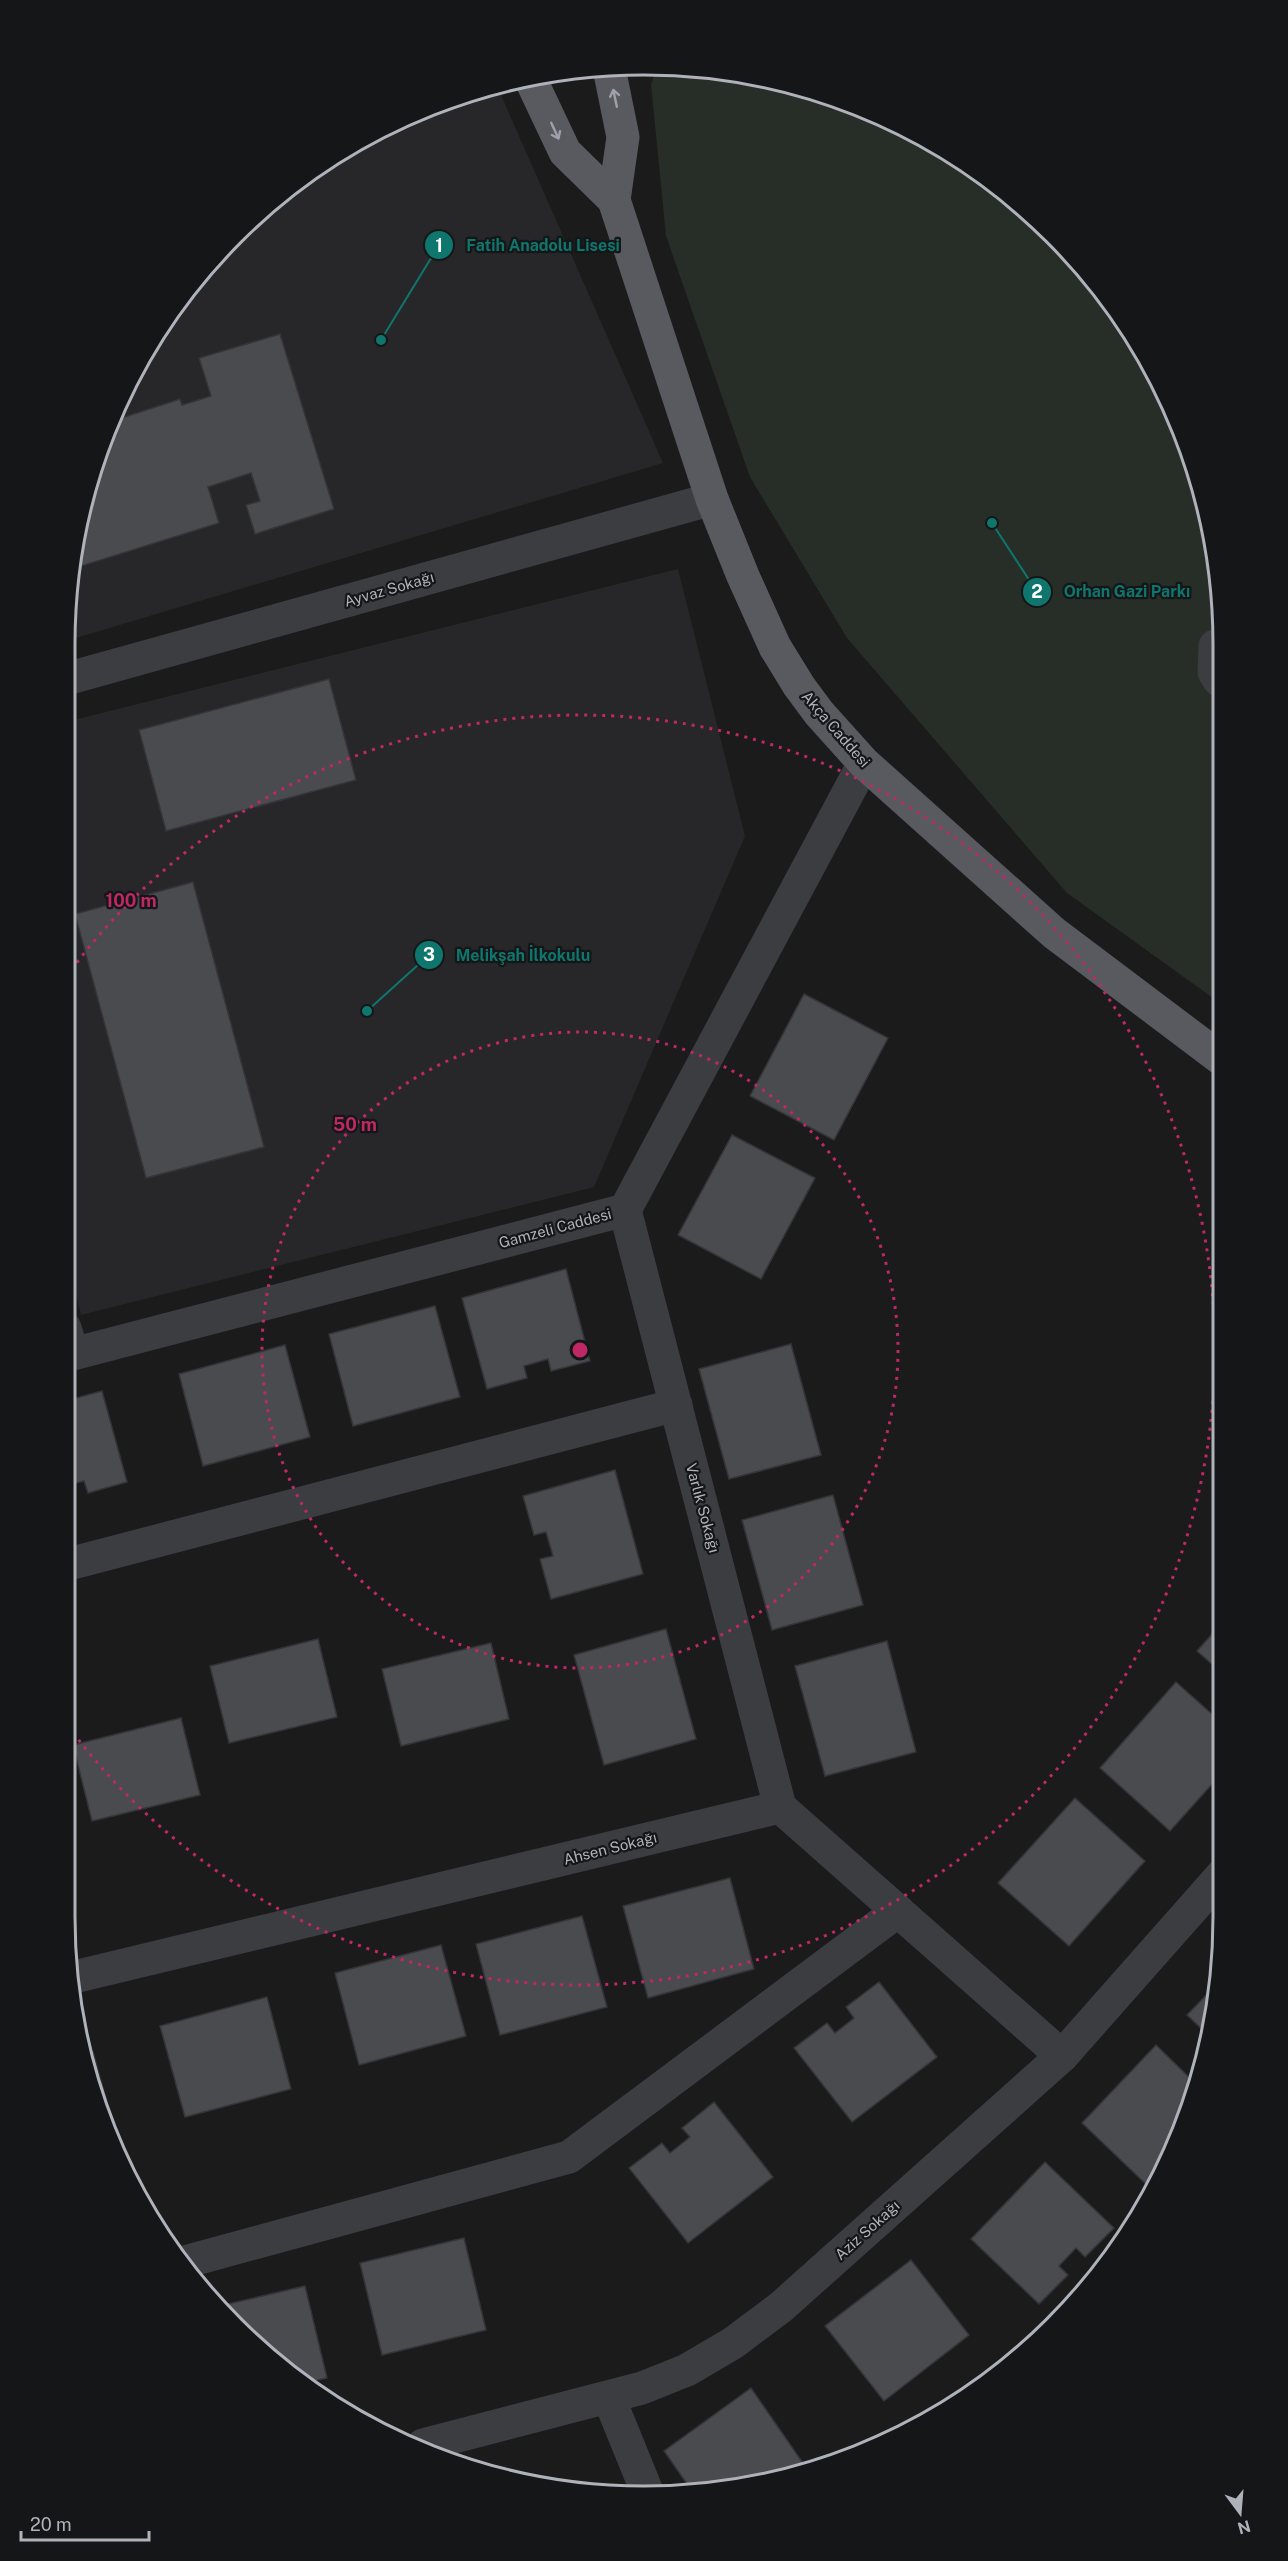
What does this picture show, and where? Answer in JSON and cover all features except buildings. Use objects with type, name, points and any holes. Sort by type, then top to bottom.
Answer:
[{"type":"main road","name":"Akça Caddesi","points":[[611,76],[623,137],[614,200],[712,499],[775,647],[799,686],[819,713],[864,763],[1054,933],[1213,1053]]},
{"type":"main road","name":"Akça Caddesi","points":[[534,86],[565,152],[614,200]]},
{"type":"street","name":"Ayvaz Sokağı","points":[[75,676],[712,499]]},
{"type":"street","name":"Gamzeli Caddesi","points":[[75,1344],[625,1210],[864,763]]},
{"type":"street","name":"Varlık Sokağı","points":[[625,1210],[780,1807]]},
{"type":"street","points":[[75,1562],[676,1405]]},
{"type":"street","points":[[780,1807],[1062,2055]]},
{"type":"street","name":"Ahsen Sokağı","points":[[78,1976],[780,1807]]},
{"type":"street","name":"Aziz Sokağı","points":[[428,2444],[642,2388],[687,2370],[733,2343],[781,2307],[1062,2055],[1213,1885]]},
{"type":"street","points":[[192,2261],[569,2157],[898,1911]]},
{"type":"street","points":[[609,2398],[645,2486]]},
{"type":"shaded area","points":[[654,75],[681,76],[755,86],[791,94],[862,118],[928,151],[990,193],[1046,242],[1095,298],[1137,360],[1170,426],[1183,461],[1194,497],[1208,570],[1213,644],[1213,998],[1067,893],[847,638],[750,477],[666,236],[651,84]]},
{"type":"shaded area","points":[[500,93],[663,463],[75,638],[76,607],[86,533],[105,461],[118,426],[151,359],[193,298],[216,269],[269,216],[328,171],[360,151],[426,118],[497,94]]},
{"type":"shaded area","points":[[678,569],[745,836],[594,1187],[81,1315],[75,1291],[75,720]]},
{"type":"place","name":"Fatih Anadolu Lisesi","points":[[381,340]]},
{"type":"place","name":"Orhan Gazi Parkı","points":[[992,523]]},
{"type":"place","name":"Melikşah İlkokulu","points":[[367,1011]]}]
